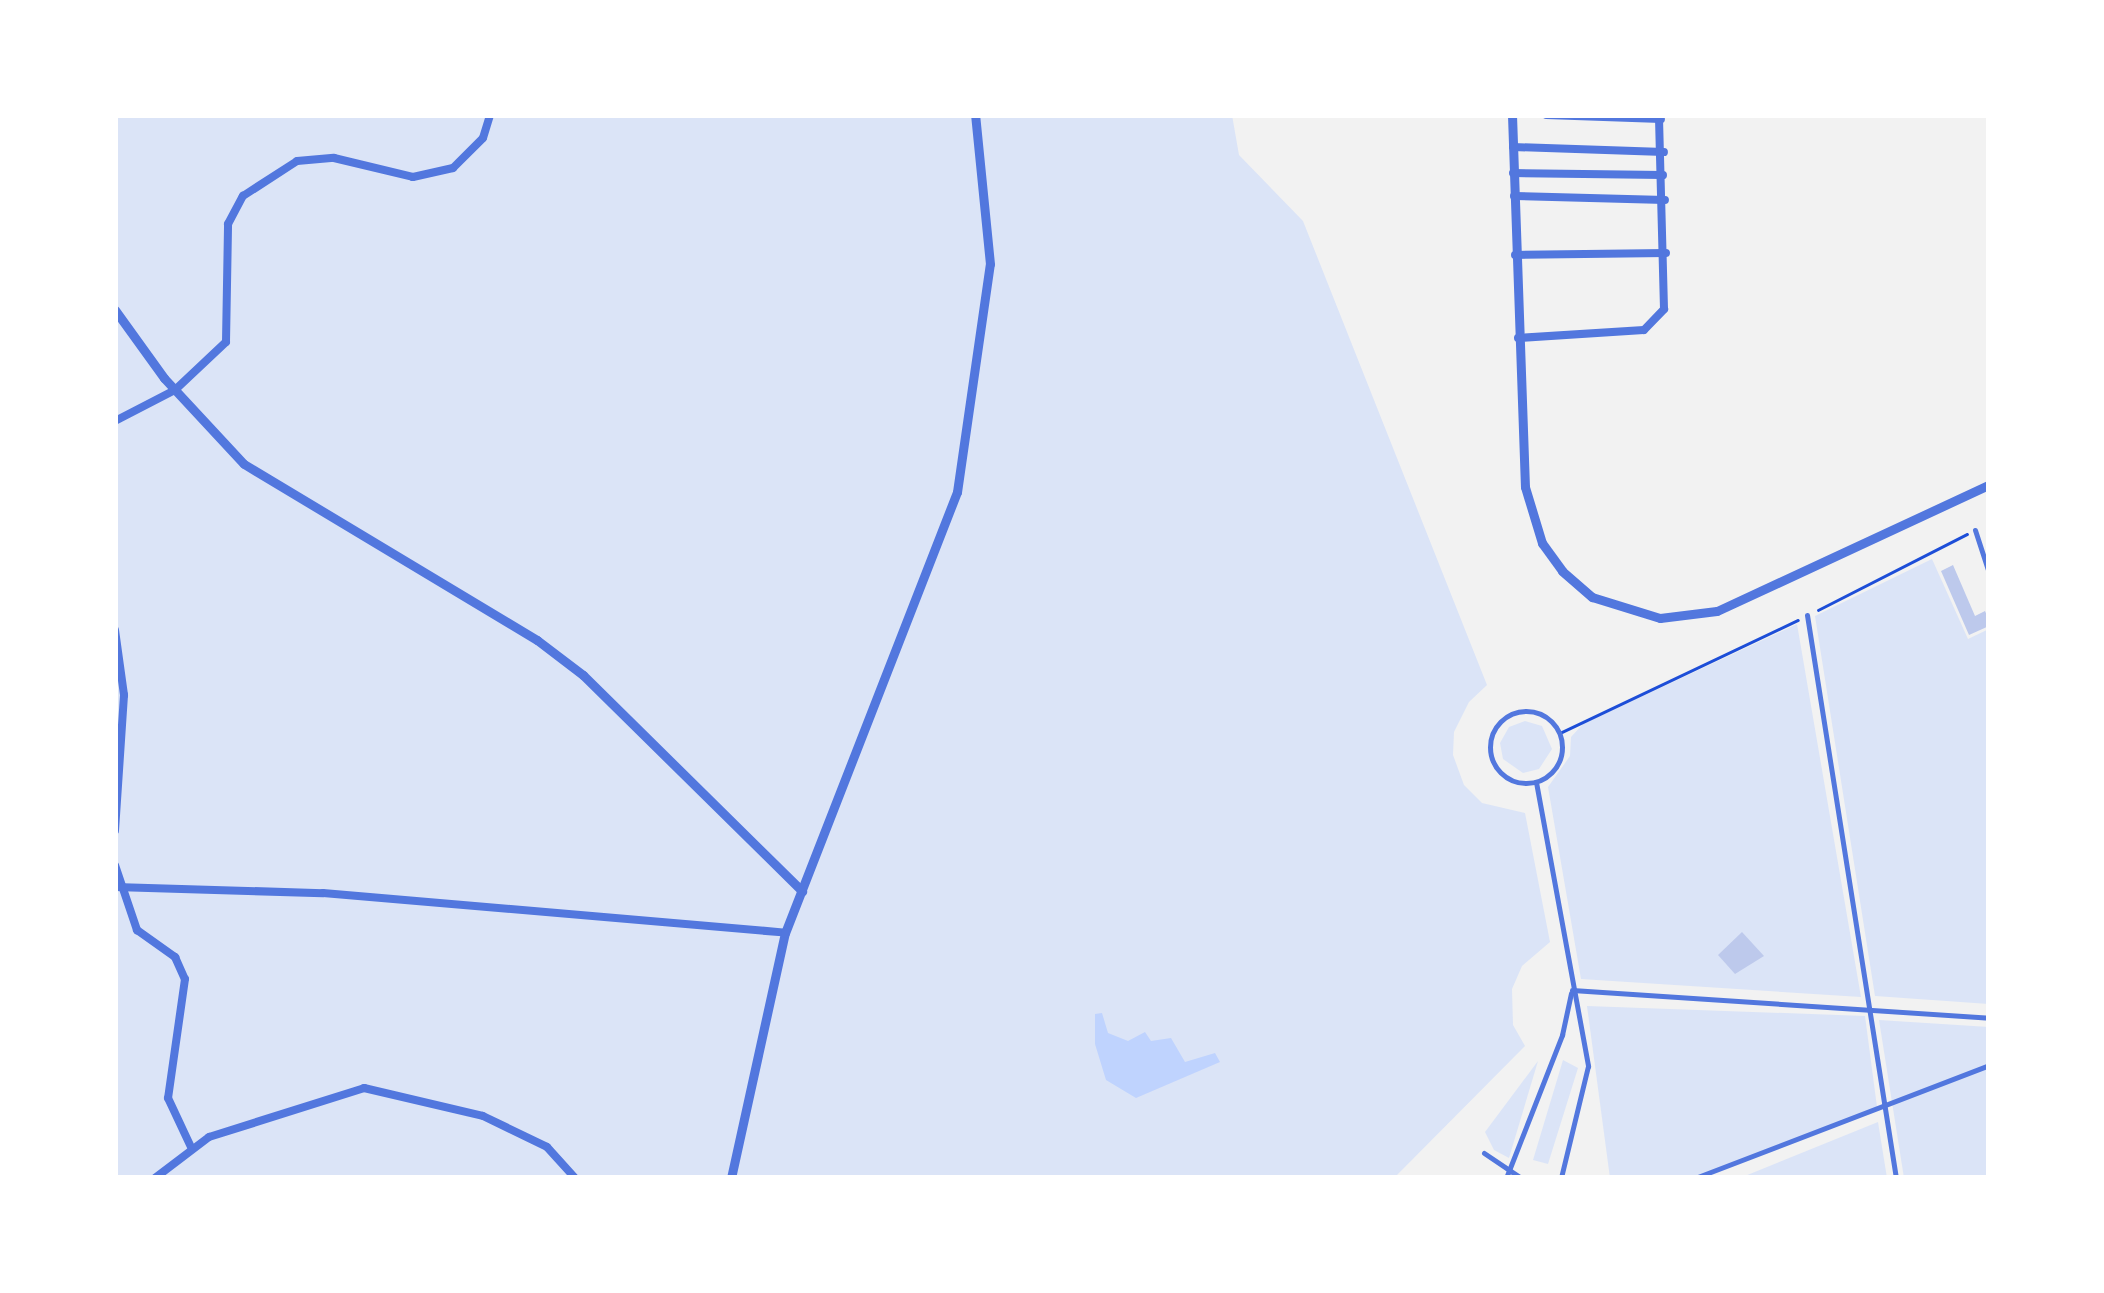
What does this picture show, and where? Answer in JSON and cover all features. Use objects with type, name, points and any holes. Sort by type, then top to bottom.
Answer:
[{"type":"street","points":[[115,421],[175,390],[226,342],[228,224],[243,196],[296,161],[334,158],[413,177],[452,168],[482,138],[490,115]]},
{"type":"street","points":[[731,1178],[785,933],[957,492],[990,264],[974,115]]},
{"type":"street","points":[[1512,115],[1518,338],[1530,517],[1562,571],[1592,596],[1660,618],[1717,611],[1989,485]]},
{"type":"street","points":[[1518,338],[1644,330],[1664,309],[1664,152],[1660,117],[1546,115]]},
{"type":"street","points":[[1513,147],[1664,152]]},
{"type":"street","points":[[1513,173],[1663,175]]},
{"type":"street","points":[[1514,196],[1665,200]]},
{"type":"street","points":[[1515,255],[1666,253]]},
{"type":"street","points":[[115,310],[175,390],[244,464],[281,492],[537,640],[583,675],[802,891]]},
{"type":"street","points":[[1975,530],[1989,573]]},
{"type":"street","points":[[1807,616],[1896,1178]]},
{"type":"street","points":[[115,630],[124,695],[115,831]]},
{"type":"street","points":[[1530,710],[1549,718],[1560,734],[1556,768],[1536,782],[1513,781],[1495,766],[1492,732],[1508,715],[1530,710]]},
{"type":"street","points":[[1536,782],[1588,1066],[1561,1178]]},
{"type":"street","points":[[115,865],[117,888],[137,930],[175,957],[185,979],[168,1098],[192,1147]]},
{"type":"street","points":[[117,888],[323,893],[785,933]]},
{"type":"street","points":[[1572,990],[1989,1018]]},
{"type":"street","points":[[1507,1176],[1562,1035],[1572,990]]},
{"type":"street","points":[[1695,1178],[1989,1065]]},
{"type":"street","points":[[155,1178],[192,1147],[364,1088],[483,1116],[547,1148],[575,1178]]},
{"type":"street","points":[[1484,1153],[1507,1176],[1521,1178]]},
{"type":"path","points":[[1560,734],[1807,616],[1975,530]]},
{"type":"shaded area","points":[[115,115],[1232,115],[1239,155],[1303,221],[1487,685],[1469,702],[1454,732],[1453,755],[1464,785],[1482,803],[1525,813],[1550,942],[1522,966],[1512,989],[1513,1025],[1525,1046],[1394,1178],[115,1178]]},
{"type":"shaded area","points":[[1932,559],[1968,639],[1989,629],[1989,1004],[1875,996],[1815,616]]},
{"type":"shaded area","points":[[1797,624],[1861,997],[1581,979],[1548,787],[1570,756],[1571,737],[1583,724]]},
{"type":"shaded area","points":[[1525,721],[1542,726],[1552,749],[1539,769],[1523,773],[1503,759],[1500,743],[1509,727]]},
{"type":"shaded area","points":[[1587,1006],[1865,1016],[1877,1107],[1693,1178],[1610,1178]]},
{"type":"shaded area","points":[[1879,1020],[1989,1027],[1989,1178],[1904,1178]]},
{"type":"shaded area","points":[[1563,1060],[1578,1068],[1548,1164],[1533,1160]]},
{"type":"shaded area","points":[[1538,1061],[1509,1158],[1494,1150],[1485,1132]]},
{"type":"shaded area","points":[[1878,1122],[1887,1178],[1740,1178]]},
{"type":"water","points":[[1102,1013],[1108,1033],[1128,1041],[1145,1032],[1151,1041],[1171,1038],[1185,1062],[1215,1053],[1220,1062],[1136,1098],[1106,1080],[1095,1044],[1095,1014]]},
{"type":"building","points":[[1953,565],[1975,616],[1985,611],[1989,620],[1989,626],[1969,635],[1941,571]]},
{"type":"building","points":[[1742,932],[1764,956],[1735,974],[1718,955]]}]
